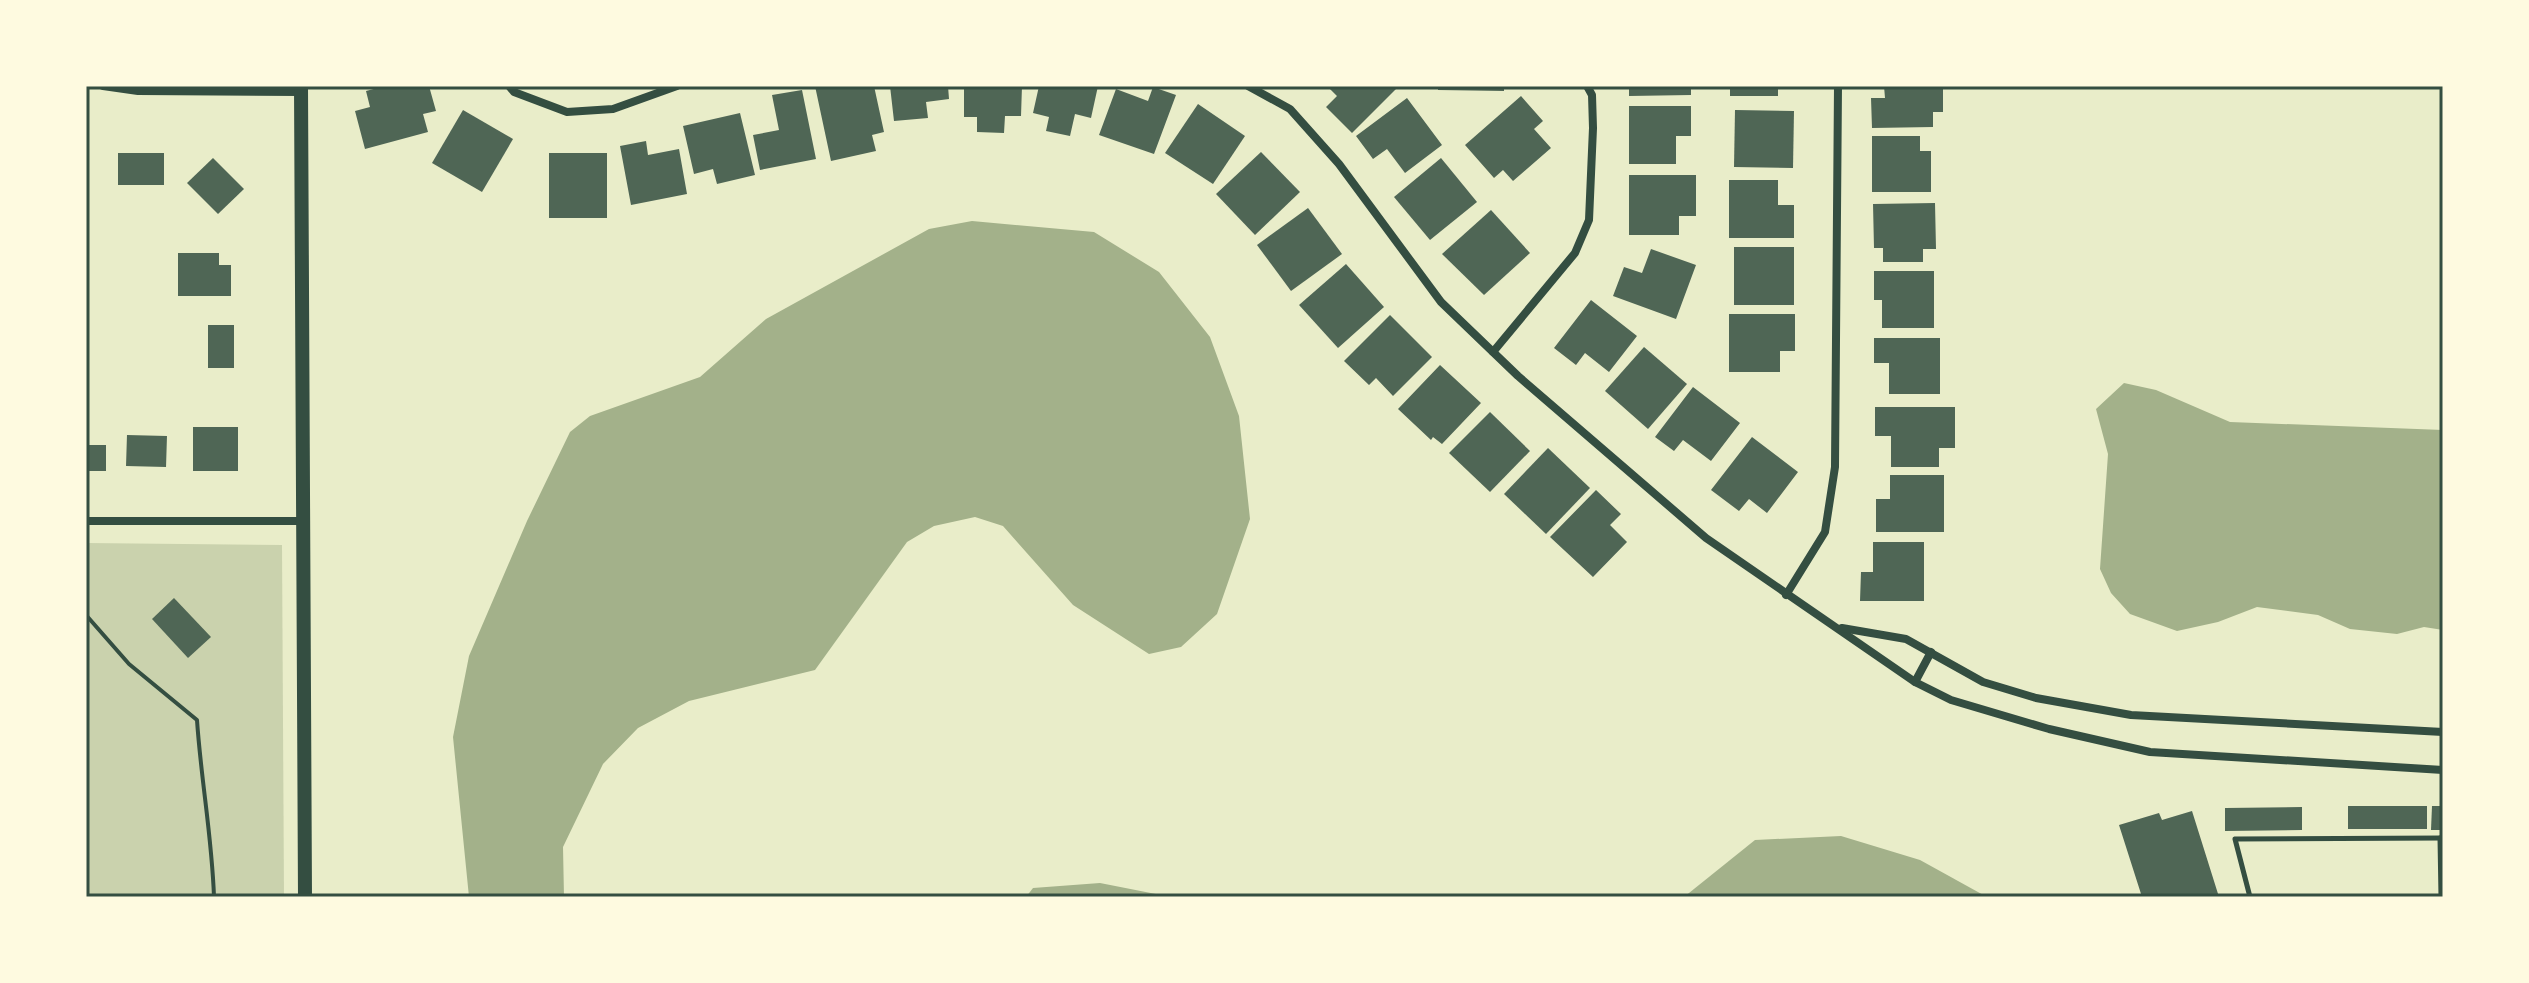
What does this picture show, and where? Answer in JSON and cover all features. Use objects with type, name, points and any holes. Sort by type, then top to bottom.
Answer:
[{"type":"street","points":[[103,86],[138,91],[301,89],[305,897]]},
{"type":"street","points":[[509,86],[514,92],[567,112],[613,109],[677,86]]},
{"type":"street","points":[[1248,86],[1290,109],[1339,164],[1441,302],[1493,352],[1706,538],[1915,682],[1951,700],[2049,729],[2150,752],[2443,770]]},
{"type":"street","points":[[1493,352],[1575,253],[1589,220],[1593,128],[1592,95],[1587,86]]},
{"type":"street","points":[[1786,595],[1825,532],[1835,467],[1838,86]]},
{"type":"street","points":[[86,521],[302,521]]},
{"type":"street","points":[[1837,627],[1906,639],[1983,682],[2036,698],[2131,715],[2443,732]]},
{"type":"street","points":[[1915,682],[1931,652]]},
{"type":"lane","points":[[2250,897],[2235,839],[2441,838],[2441,897]]},
{"type":"path","points":[[86,615],[129,664],[197,720],[202,789],[212,840],[214,897]]},
{"type":"shaded area","points":[[972,221],[1094,232],[1159,272],[1210,337],[1239,416],[1250,519],[1217,614],[1181,647],[1149,654],[1073,605],[1003,526],[975,517],[934,526],[907,542],[815,670],[689,701],[638,728],[603,764],[563,847],[564,897],[469,897],[453,737],[469,656],[527,521],[570,432],[590,416],[700,377],[766,319],[929,229]]},
{"type":"shaded area","points":[[2124,383],[2156,390],[2230,422],[2443,430],[2443,630],[2424,627],[2397,634],[2350,629],[2318,615],[2257,607],[2218,622],[2177,631],[2130,614],[2111,593],[2100,569],[2108,454],[2096,409]]},
{"type":"shaded area","points":[[86,543],[282,545],[284,897],[86,897]]},
{"type":"shaded area","points":[[1841,836],[1920,860],[1987,897],[1684,897],[1755,840]]},
{"type":"shaded area","points":[[1100,883],[1171,897],[1026,897],[1033,888]]},
{"type":"building","points":[[385,86],[429,86],[436,111],[423,114],[428,132],[365,149],[355,111],[370,107],[366,91]]},
{"type":"building","points":[[815,86],[874,86],[884,132],[872,135],[876,151],[831,161]]},
{"type":"building","points":[[890,86],[948,86],[949,99],[926,102],[928,118],[894,121]]},
{"type":"building","points":[[964,86],[1022,86],[1021,116],[1005,116],[1004,133],[977,132],[977,117],[964,117]]},
{"type":"building","points":[[1039,86],[1098,86],[1091,118],[1075,114],[1070,136],[1046,131],[1049,117],[1033,113]]},
{"type":"building","points":[[1327,86],[1399,86],[1352,133],[1326,107],[1337,96]]},
{"type":"building","points":[[1438,86],[1504,86],[1504,91],[1438,90]]},
{"type":"building","points":[[1629,86],[1691,86],[1691,95],[1629,96]]},
{"type":"building","points":[[1730,86],[1778,86],[1778,96],[1730,96]]},
{"type":"building","points":[[1884,86],[1943,86],[1943,112],[1933,112],[1933,127],[1872,128],[1871,98],[1885,98]]},
{"type":"building","points":[[1153,87],[1176,95],[1154,154],[1099,135],[1116,89],[1148,101]]},
{"type":"building","points":[[802,90],[816,159],[760,170],[753,135],[779,130],[772,95]]},
{"type":"building","points":[[1521,96],[1543,121],[1534,129],[1551,148],[1513,181],[1503,170],[1494,178],[1465,145]]},
{"type":"building","points":[[1407,98],[1442,145],[1405,173],[1387,149],[1373,159],[1356,136]]},
{"type":"building","points":[[1198,104],[1245,136],[1213,184],[1165,153]]},
{"type":"building","points":[[1629,106],[1691,106],[1691,136],[1676,136],[1676,164],[1629,164]]},
{"type":"building","points":[[463,110],[513,139],[482,192],[432,163]]},
{"type":"building","points":[[1735,110],[1794,111],[1793,168],[1734,167]]},
{"type":"building","points":[[740,113],[755,175],[717,184],[713,169],[694,174],[683,126]]},
{"type":"building","points":[[1872,136],[1920,136],[1920,151],[1931,151],[1931,192],[1872,192]]},
{"type":"building","points":[[646,141],[648,155],[679,149],[687,194],[631,205],[620,146]]},
{"type":"building","points":[[1261,152],[1300,192],[1255,235],[1216,194]]},
{"type":"building","points":[[118,153],[164,153],[164,185],[118,185]]},
{"type":"building","points":[[549,153],[607,153],[607,218],[549,218]]},
{"type":"building","points":[[213,158],[244,189],[218,214],[187,183]]},
{"type":"building","points":[[1441,158],[1477,202],[1430,240],[1394,197]]},
{"type":"building","points":[[1629,175],[1696,175],[1696,216],[1679,216],[1679,235],[1629,235]]},
{"type":"building","points":[[1729,180],[1778,180],[1778,205],[1794,205],[1794,238],[1729,238]]},
{"type":"building","points":[[1935,203],[1936,249],[1923,249],[1923,262],[1883,262],[1883,248],[1874,248],[1873,204]]},
{"type":"building","points":[[1308,208],[1342,254],[1291,291],[1257,245]]},
{"type":"building","points":[[1491,210],[1530,253],[1484,295],[1442,254]]},
{"type":"building","points":[[1734,247],[1794,247],[1794,305],[1734,305]]},
{"type":"building","points":[[1651,249],[1696,265],[1676,319],[1613,296],[1624,267],[1642,273]]},
{"type":"building","points":[[178,253],[219,253],[219,265],[231,265],[231,296],[178,296]]},
{"type":"building","points":[[1346,264],[1384,307],[1338,348],[1299,305]]},
{"type":"building","points":[[1874,271],[1934,271],[1934,328],[1882,328],[1882,300],[1874,300]]},
{"type":"building","points":[[1591,300],[1637,336],[1609,372],[1585,353],[1576,365],[1554,348]]},
{"type":"building","points":[[1729,314],[1795,314],[1795,351],[1780,351],[1780,372],[1729,372]]},
{"type":"building","points":[[1390,315],[1432,357],[1393,396],[1376,378],[1369,385],[1344,361]]},
{"type":"building","points":[[208,325],[234,325],[234,368],[208,368]]},
{"type":"building","points":[[1874,338],[1940,338],[1940,394],[1889,394],[1889,363],[1874,363]]},
{"type":"building","points":[[1644,347],[1687,384],[1648,429],[1605,391]]},
{"type":"building","points":[[1440,365],[1481,403],[1442,444],[1433,437],[1431,440],[1398,409]]},
{"type":"building","points":[[1693,387],[1740,423],[1711,461],[1683,440],[1674,451],[1655,437]]},
{"type":"building","points":[[1875,407],[1955,407],[1955,448],[1939,448],[1939,467],[1891,467],[1891,436],[1875,436]]},
{"type":"building","points":[[1490,412],[1530,451],[1490,492],[1449,453]]},
{"type":"building","points":[[193,427],[238,427],[238,471],[193,471]]},
{"type":"building","points":[[127,435],[167,436],[166,467],[126,466]]},
{"type":"building","points":[[1752,437],[1798,472],[1767,513],[1749,499],[1739,511],[1711,490]]},
{"type":"building","points":[[86,445],[106,445],[106,471],[86,471]]},
{"type":"building","points":[[1548,448],[1590,488],[1546,534],[1504,494]]},
{"type":"building","points":[[1890,475],[1944,475],[1944,532],[1876,532],[1876,499],[1890,499]]},
{"type":"building","points":[[1596,490],[1621,514],[1610,525],[1627,542],[1593,577],[1550,537]]},
{"type":"building","points":[[1873,542],[1924,542],[1924,601],[1860,601],[1861,572],[1873,572]]},
{"type":"building","points":[[174,598],[211,637],[188,658],[152,619]]},
{"type":"building","points":[[2348,806],[2427,806],[2427,829],[2348,829]]},
{"type":"building","points":[[2432,806],[2443,806],[2443,830],[2431,830]]},
{"type":"building","points":[[2302,807],[2302,830],[2225,831],[2225,808]]},
{"type":"building","points":[[2192,811],[2219,897],[2142,897],[2119,825],[2159,813],[2162,820]]}]
